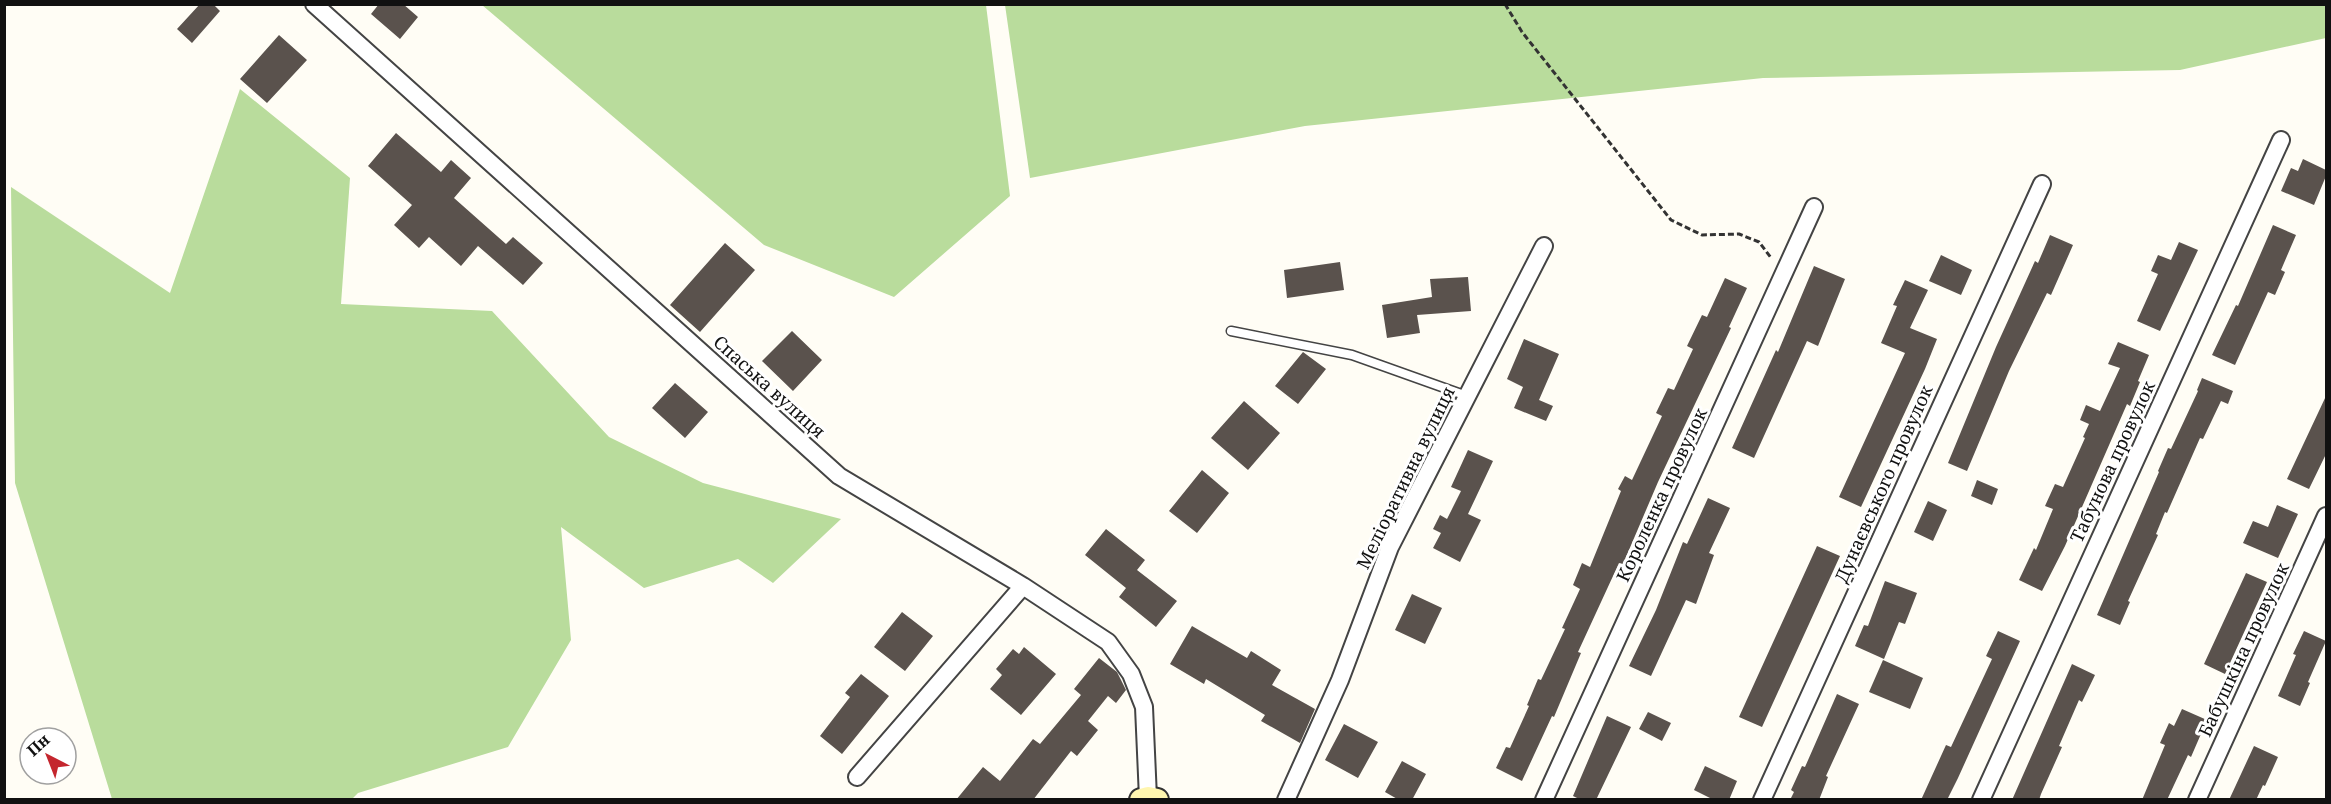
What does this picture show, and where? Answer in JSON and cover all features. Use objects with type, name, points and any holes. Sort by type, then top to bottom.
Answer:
[{"type":"street","name":"Спаська вулиця","points":[[314,4],[839,476],[1023,586],[1108,642],[1131,674],[1144,707],[1149,799]]},
{"type":"street","name":"Табунова провулок","points":[[1981,800],[2282,140]]},
{"type":"street","name":"Дунаєвського провулок","points":[[1762,800],[2042,184]]},
{"type":"street","name":"Короленка провулок","points":[[1544,800],[1814,207]]},
{"type":"street","name":"Меліоративна вулиця","points":[[1286,800],[1340,680],[1390,547],[1544,246]]},
{"type":"street","name":"Бабушкіна провулок","points":[[2197,800],[2326,516]]},
{"type":"street","points":[[857,777],[1023,586]]},
{"type":"lane","points":[[1231,331],[1352,355],[1467,396]]},
{"type":"path","points":[[1505,4],[1522,32],[1671,220],[1702,235],[1739,234],[1759,242],[1772,257],[1780,284]]},
{"type":"green space","points":[[2326,4],[2326,38],[2180,70],[1763,78],[1305,126],[1030,178],[1005,5]]},
{"type":"green space","points":[[482,5],[986,5],[1010,196],[894,297],[764,245]]},
{"type":"green space","points":[[240,89],[350,178],[341,304],[492,311],[609,437],[703,483],[841,519],[773,583],[738,559],[644,588],[561,527],[571,640],[508,747],[358,793],[352,799],[112,799],[15,483],[11,187],[170,293]]},
{"type":"building","points":[[200,4],[213,4],[220,11],[192,43],[177,29]]},
{"type":"building","points":[[379,4],[403,4],[418,17],[400,39],[371,14]]},
{"type":"building","points":[[279,35],[307,60],[267,103],[240,79]]},
{"type":"building","points":[[396,133],[441,172],[451,160],[471,178],[454,198],[506,244],[513,237],[543,263],[523,285],[478,246],[461,266],[429,237],[419,248],[394,225],[412,205],[368,166]]},
{"type":"building","points":[[2303,159],[2326,170],[2326,176],[2314,205],[2281,191],[2291,168],[2298,171]]},
{"type":"building","points":[[2273,225],[2296,235],[2281,270],[2285,272],[2275,295],[2268,292],[2235,365],[2212,355],[2236,305],[2238,306]]},
{"type":"building","points":[[2050,235],[2073,245],[2051,295],[2047,293],[2009,371],[1967,471],[1948,463],[1996,347],[2035,261],[2038,263]]},
{"type":"building","points":[[2179,242],[2198,250],[2160,331],[2137,321],[2158,274],[2151,271],[2158,255],[2171,260]]},
{"type":"building","points":[[725,243],[755,270],[700,332],[670,305]]},
{"type":"building","points":[[1941,255],[1972,270],[1961,295],[1929,281]]},
{"type":"building","points":[[1340,262],[1344,290],[1287,298],[1284,270]]},
{"type":"building","points":[[1814,266],[1845,279],[1818,346],[1807,341],[1754,458],[1732,448],[1776,350],[1778,352]]},
{"type":"building","points":[[1468,277],[1471,311],[1417,315],[1420,333],[1387,338],[1382,305],[1432,297],[1430,279]]},
{"type":"building","points":[[1725,278],[1747,288],[1729,327],[1731,328],[1658,482],[1623,564],[1619,563],[1578,652],[1581,653],[1554,717],[1552,716],[1522,781],[1496,768],[1506,747],[1510,748],[1529,706],[1527,705],[1538,679],[1541,680],[1565,629],[1562,628],[1580,589],[1573,585],[1582,563],[1590,567],[1621,491],[1618,489],[1625,476],[1632,480],[1662,416],[1656,413],[1668,388],[1674,390],[1693,349],[1687,346],[1702,315],[1707,317]]},
{"type":"building","points":[[1905,280],[1928,290],[1910,328],[1937,339],[1861,507],[1839,497],[1905,353],[1881,343],[1897,306],[1893,305]]},
{"type":"building","points":[[792,331],[822,360],[793,391],[762,361]]},
{"type":"building","points":[[1524,339],[1559,354],[1539,400],[1553,406],[1546,421],[1514,408],[1523,387],[1507,379]]},
{"type":"building","points":[[2118,342],[2149,355],[2130,406],[2127,404],[2065,546],[2042,591],[2019,580],[2034,548],[2036,550],[2053,509],[2045,506],[2055,484],[2063,487],[2085,438],[2083,437],[2089,424],[2080,420],[2086,405],[2100,411],[2120,368],[2108,364]]},
{"type":"building","points":[[1303,352],[1326,369],[1298,404],[1275,386]]},
{"type":"building","points":[[2202,378],[2233,391],[2228,404],[2221,401],[2203,439],[2200,438],[2167,513],[2165,512],[2156,534],[2158,535],[2128,601],[2130,602],[2120,625],[2097,615],[2168,448],[2171,449]]},
{"type":"building","points":[[675,383],[708,412],[685,438],[652,408]]},
{"type":"building","points":[[2326,396],[2326,454],[2309,489],[2287,479]]},
{"type":"building","points":[[1244,401],[1280,433],[1248,470],[1211,438]]},
{"type":"building","points":[[1468,450],[1493,461],[1468,514],[1481,520],[1460,562],[1433,548],[1441,533],[1433,529],[1440,515],[1447,519],[1461,491],[1451,487]]},
{"type":"building","points":[[1202,470],[1229,493],[1197,533],[1169,511]]},
{"type":"building","points":[[1977,480],[1998,489],[1992,505],[1971,496]]},
{"type":"building","points":[[1708,498],[1730,508],[1709,553],[1714,555],[1696,604],[1686,600],[1651,676],[1629,666],[1656,610],[1683,542],[1687,544]]},
{"type":"building","points":[[1928,501],[1947,510],[1933,541],[1914,532]]},
{"type":"building","points":[[2277,505],[2298,514],[2278,558],[2243,543],[2253,521],[2268,527]]},
{"type":"building","points":[[1106,529],[1145,560],[1137,570],[1177,601],[1156,627],[1119,597],[1126,588],[1085,555]]},
{"type":"building","points":[[1817,546],[1840,556],[1762,727],[1739,717]]},
{"type":"building","points":[[2246,573],[2267,582],[2225,674],[2204,664]]},
{"type":"building","points":[[1885,581],[1917,593],[1905,624],[1899,622],[1884,659],[1855,646],[1864,625],[1868,626]]},
{"type":"building","points":[[1412,594],[1442,608],[1425,644],[1395,630]]},
{"type":"building","points":[[902,612],[933,636],[905,671],[874,647]]},
{"type":"building","points":[[1192,626],[1247,658],[1251,651],[1281,670],[1272,685],[1315,709],[1300,743],[1261,721],[1265,715],[1206,679],[1204,684],[1170,664]]},
{"type":"building","points":[[1998,631],[2020,641],[1958,778],[1947,800],[1921,800],[1946,745],[1951,747],[1992,659],[1986,656]]},
{"type":"building","points":[[2304,631],[2326,641],[2300,706],[2278,696]]},
{"type":"building","points":[[1024,647],[1056,674],[1021,715],[990,689],[1002,675],[996,669],[1013,649],[1019,654]]},
{"type":"building","points":[[1099,658],[1117,672],[1126,690],[1116,703],[1108,696],[1088,721],[1098,730],[1077,756],[1071,751],[1033,800],[956,800],[983,767],[1000,781],[1033,739],[1040,744],[1081,695],[1074,689]]},
{"type":"building","points":[[1883,660],[1923,678],[1910,709],[1869,692]]},
{"type":"building","points":[[2072,664],[2095,675],[2082,702],[2079,700],[2039,800],[2012,800]]},
{"type":"building","points":[[861,674],[889,696],[842,754],[820,736],[850,697],[845,693]]},
{"type":"building","points":[[1837,694],[1859,704],[1826,776],[1828,777],[1819,800],[1790,800],[1794,792],[1791,790],[1802,766],[1805,767]]},
{"type":"building","points":[[2182,709],[2207,720],[2191,757],[2188,755],[2167,800],[2142,800],[2165,745],[2160,743],[2169,723],[2174,726]]},
{"type":"building","points":[[1648,712],[1671,723],[1662,741],[1639,729]]},
{"type":"building","points":[[1607,716],[1631,727],[1596,800],[1581,800],[1573,796]]},
{"type":"building","points":[[1344,724],[1378,742],[1358,778],[1325,760]]},
{"type":"building","points":[[2254,746],[2278,757],[2265,786],[2263,785],[2256,800],[2229,800]]},
{"type":"building","points":[[1402,761],[1426,774],[1412,800],[1399,800],[1385,792]]},
{"type":"building","points":[[1705,766],[1737,781],[1729,800],[1714,800],[1694,790]]}]
